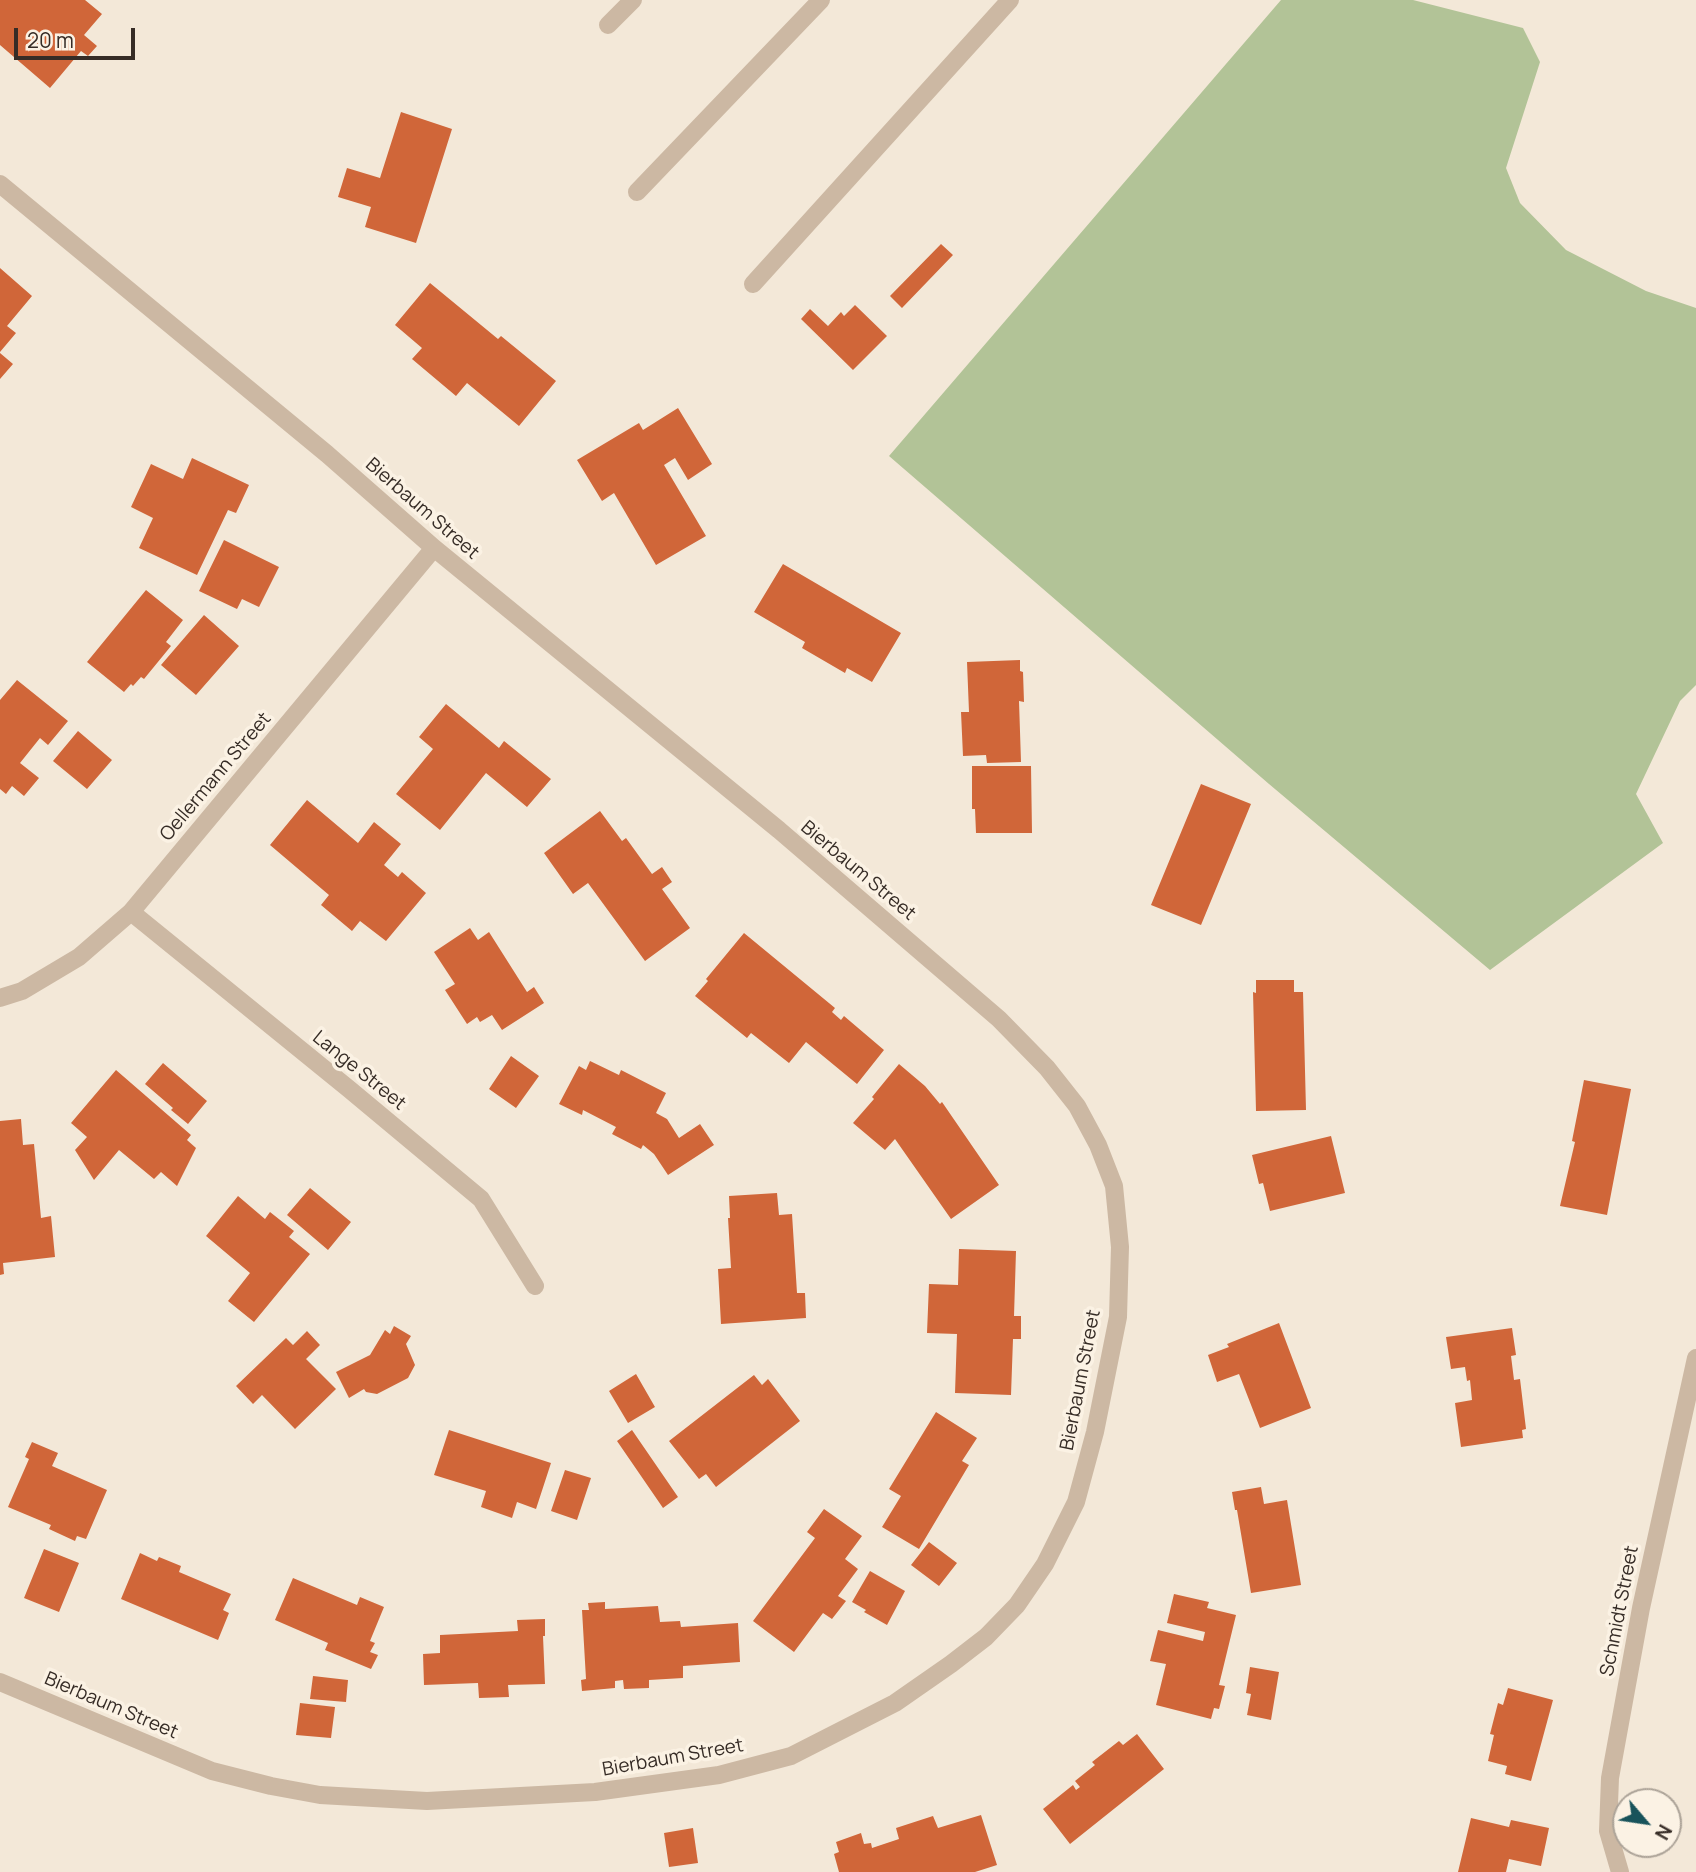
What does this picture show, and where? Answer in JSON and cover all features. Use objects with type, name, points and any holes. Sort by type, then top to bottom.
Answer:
[{"type":"street","points":[[608,25],[633,0]]},
{"type":"street","points":[[637,192],[821,0]]},
{"type":"street","points":[[753,284],[1010,0]]},
{"type":"street","name":"Bierbaum Street","points":[[0,184],[327,454],[434,548],[779,830],[999,1018],[1047,1068],[1077,1106],[1098,1145],[1114,1186],[1120,1247],[1118,1317],[1095,1432],[1076,1502],[1045,1564],[1017,1605],[986,1637],[951,1664],[895,1703],[791,1756],[719,1775],[595,1792],[427,1801],[320,1795],[212,1771],[0,1682]]},
{"type":"street","name":"Oellermann Street","points":[[0,998],[22,991],[79,957],[131,912],[434,548]]},
{"type":"street","name":"Lange Street","points":[[131,912],[481,1199],[535,1286]]},
{"type":"street","name":"Schmidt Street","points":[[1620,1872],[1608,1831],[1610,1778],[1641,1608],[1696,1358]]},
{"type":"green space","points":[[1281,0],[1413,0],[1523,28],[1540,62],[1506,168],[1520,203],[1566,250],[1646,291],[1696,308],[1696,685],[1680,701],[1636,794],[1663,843],[1490,970],[1269,784],[889,456]]},
{"type":"building","points":[[0,0],[85,0],[102,14],[84,35],[97,46],[88,56],[81,51],[50,88],[0,45]]},
{"type":"building","points":[[401,112],[452,129],[416,243],[365,227],[371,207],[338,197],[347,168],[380,178]]},
{"type":"building","points":[[941,244],[953,255],[902,308],[890,296]]},
{"type":"building","points":[[0,268],[32,296],[7,326],[16,333],[0,352]]},
{"type":"building","points":[[430,283],[498,339],[501,336],[556,381],[519,426],[467,383],[456,396],[412,359],[422,348],[395,325]]},
{"type":"building","points":[[855,305],[887,336],[853,370],[801,319],[810,309],[828,326],[841,312],[844,316]]},
{"type":"building","points":[[0,353],[13,364],[0,379]]},
{"type":"building","points":[[678,408],[712,464],[688,480],[675,458],[664,465],[706,536],[656,565],[614,493],[602,501],[577,460],[639,423],[643,430]]},
{"type":"building","points":[[192,458],[249,485],[236,513],[228,510],[197,575],[139,548],[153,518],[131,507],[151,464],[183,479]]},
{"type":"building","points":[[224,540],[279,567],[259,607],[242,599],[237,609],[199,591]]},
{"type":"building","points":[[783,564],[901,633],[872,682],[847,668],[845,673],[802,648],[805,642],[754,612]]},
{"type":"building","points":[[146,590],[183,620],[166,642],[171,646],[144,679],[141,677],[124,692],[87,662]]},
{"type":"building","points":[[204,615],[239,646],[196,695],[161,665]]},
{"type":"building","points":[[1020,660],[1024,702],[1019,701],[1021,762],[987,763],[986,755],[963,756],[961,712],[969,712],[967,662]]},
{"type":"building","points":[[17,680],[68,721],[48,745],[40,738],[20,763],[39,778],[24,796],[12,786],[6,794],[0,789],[0,700]]},
{"type":"building","points":[[446,704],[499,748],[504,741],[551,779],[527,807],[486,773],[440,830],[396,794],[433,749],[419,737]]},
{"type":"building","points":[[78,731],[112,760],[87,789],[53,761]]},
{"type":"building","points":[[972,766],[1031,766],[1032,833],[976,833],[975,809],[972,809]]},
{"type":"building","points":[[1201,784],[1251,804],[1201,925],[1151,905]]},
{"type":"building","points":[[307,800],[358,843],[374,822],[401,844],[384,865],[398,877],[402,872],[426,893],[386,941],[360,921],[352,931],[321,905],[329,895],[270,845]]},
{"type":"building","points":[[600,811],[622,841],[626,838],[652,874],[662,867],[672,882],[662,889],[690,928],[645,961],[588,883],[573,894],[544,853]]},
{"type":"building","points":[[470,928],[478,940],[489,932],[527,992],[534,987],[544,1003],[502,1030],[492,1015],[480,1022],[477,1017],[467,1024],[445,990],[455,984],[434,952]]},
{"type":"building","points":[[744,933],[835,1008],[832,1012],[841,1020],[844,1016],[884,1050],[857,1084],[806,1042],[789,1063],[751,1033],[747,1038],[695,996]]},
{"type":"building","points":[[1256,980],[1294,980],[1294,992],[1303,992],[1306,1110],[1256,1111],[1253,992],[1256,993]]},
{"type":"building","points":[[511,1056],[539,1076],[516,1108],[489,1089]]},
{"type":"building","points":[[590,1061],[619,1075],[621,1070],[666,1093],[656,1113],[667,1119],[679,1138],[700,1124],[714,1145],[668,1175],[654,1154],[643,1145],[641,1149],[612,1134],[616,1127],[583,1110],[582,1115],[559,1104],[579,1066],[586,1070]]},
{"type":"building","points":[[163,1063],[207,1101],[188,1124],[145,1084]]},
{"type":"building","points":[[899,1064],[925,1086],[940,1104],[942,1102],[999,1185],[951,1219],[895,1139],[885,1150],[853,1123]]},
{"type":"building","points":[[116,1070],[191,1135],[187,1140],[196,1148],[177,1186],[161,1172],[154,1179],[119,1150],[94,1180],[75,1150],[87,1137],[71,1123]]},
{"type":"building","points":[[1584,1080],[1631,1089],[1607,1215],[1560,1206],[1575,1142],[1572,1141]]},
{"type":"building","points":[[21,1119],[23,1145],[34,1144],[41,1218],[51,1216],[55,1257],[3,1263],[4,1274],[0,1275],[0,1121]]},
{"type":"building","points":[[1331,1136],[1345,1193],[1270,1211],[1263,1183],[1259,1184],[1252,1155]]},
{"type":"building","points":[[310,1188],[351,1222],[328,1250],[287,1215]]},
{"type":"building","points":[[777,1193],[779,1215],[792,1214],[797,1293],[805,1293],[806,1318],[721,1324],[718,1269],[731,1268],[729,1196]]},
{"type":"building","points":[[238,1196],[265,1219],[270,1212],[294,1231],[289,1237],[310,1254],[254,1322],[228,1301],[250,1273],[206,1236]]},
{"type":"building","points":[[959,1249],[1016,1251],[1014,1316],[1021,1316],[1021,1339],[1013,1339],[1011,1395],[955,1393],[957,1334],[927,1333],[929,1284],[958,1285]]},
{"type":"building","points":[[1279,1323],[1311,1408],[1260,1428],[1239,1374],[1217,1382],[1208,1355],[1229,1347],[1227,1344]]},
{"type":"building","points":[[394,1326],[411,1336],[406,1344],[415,1365],[408,1378],[377,1394],[364,1389],[349,1398],[336,1372],[370,1355],[385,1330],[390,1334]]},
{"type":"building","points":[[1512,1328],[1516,1355],[1511,1356],[1514,1380],[1520,1379],[1526,1429],[1522,1430],[1523,1438],[1461,1447],[1455,1403],[1472,1400],[1470,1380],[1467,1381],[1465,1367],[1451,1369],[1446,1337]]},
{"type":"building","points":[[307,1331],[320,1345],[306,1359],[336,1389],[295,1429],[262,1395],[253,1404],[236,1386],[286,1338],[293,1345]]},
{"type":"building","points":[[636,1374],[655,1407],[628,1423],[609,1391]]},
{"type":"building","points":[[754,1375],[762,1385],[768,1379],[800,1421],[716,1487],[706,1474],[699,1479],[669,1441]]},
{"type":"building","points":[[936,1412],[977,1438],[962,1461],[969,1465],[919,1549],[882,1527],[901,1496],[889,1489]]},
{"type":"building","points":[[449,1430],[551,1463],[536,1509],[517,1502],[512,1518],[481,1507],[486,1491],[434,1475]]},
{"type":"building","points":[[632,1430],[678,1497],[663,1508],[617,1441]]},
{"type":"building","points":[[32,1442],[58,1453],[52,1466],[107,1490],[86,1539],[77,1536],[75,1541],[49,1529],[51,1525],[8,1507],[29,1459],[25,1457]]},
{"type":"building","points":[[565,1470],[591,1478],[577,1520],[551,1511]]},
{"type":"building","points":[[1261,1487],[1264,1504],[1287,1500],[1301,1585],[1251,1593],[1232,1492]]},
{"type":"building","points":[[824,1509],[862,1536],[845,1559],[858,1569],[838,1596],[846,1601],[832,1619],[823,1613],[794,1652],[753,1621],[815,1538],[807,1532]]},
{"type":"building","points":[[929,1542],[957,1563],[939,1586],[911,1565]]},
{"type":"building","points":[[44,1549],[79,1563],[59,1612],[24,1598]]},
{"type":"building","points":[[140,1553],[157,1561],[159,1557],[181,1566],[179,1572],[231,1594],[223,1610],[229,1613],[218,1640],[121,1599]]},
{"type":"building","points":[[870,1571],[905,1591],[887,1625],[852,1602]]},
{"type":"building","points":[[293,1578],[357,1605],[360,1597],[384,1607],[370,1641],[375,1643],[370,1652],[378,1655],[371,1669],[325,1650],[328,1643],[275,1620]]},
{"type":"building","points":[[1174,1594],[1209,1602],[1207,1608],[1236,1615],[1219,1685],[1225,1686],[1219,1709],[1214,1708],[1211,1719],[1156,1705],[1166,1664],[1150,1661],[1158,1630],[1203,1641],[1205,1632],[1167,1623]]},
{"type":"building","points":[[605,1602],[605,1609],[658,1606],[660,1622],[680,1621],[681,1627],[738,1623],[740,1662],[683,1666],[683,1678],[649,1680],[649,1688],[624,1689],[623,1680],[615,1681],[615,1688],[582,1691],[581,1680],[586,1679],[582,1610],[589,1610],[588,1603]]},
{"type":"building","points":[[545,1619],[545,1684],[508,1685],[509,1697],[479,1698],[478,1683],[424,1685],[423,1654],[440,1653],[440,1635],[518,1631],[517,1620]]},
{"type":"building","points":[[1250,1667],[1279,1672],[1271,1720],[1247,1715],[1251,1694],[1246,1693]]},
{"type":"building","points":[[313,1676],[348,1680],[346,1702],[310,1699]]},
{"type":"building","points":[[1508,1688],[1553,1700],[1531,1781],[1505,1774],[1507,1766],[1488,1761],[1494,1735],[1490,1734],[1498,1703],[1503,1705]]},
{"type":"building","points":[[300,1703],[335,1707],[331,1738],[296,1735]]},
{"type":"building","points":[[1137,1734],[1164,1769],[1070,1844],[1043,1809],[1073,1785],[1076,1790],[1080,1787],[1075,1781],[1095,1765],[1092,1762],[1119,1741],[1123,1745]]},
{"type":"building","points":[[981,1815],[997,1865],[975,1872],[839,1872],[834,1854],[839,1852],[836,1842],[861,1833],[864,1844],[871,1843],[872,1848],[899,1839],[896,1828],[933,1816],[938,1828]]},
{"type":"building","points":[[1471,1818],[1509,1827],[1511,1820],[1549,1828],[1541,1866],[1509,1859],[1506,1872],[1458,1872]]},
{"type":"building","points":[[693,1828],[698,1863],[669,1867],[664,1833]]}]
